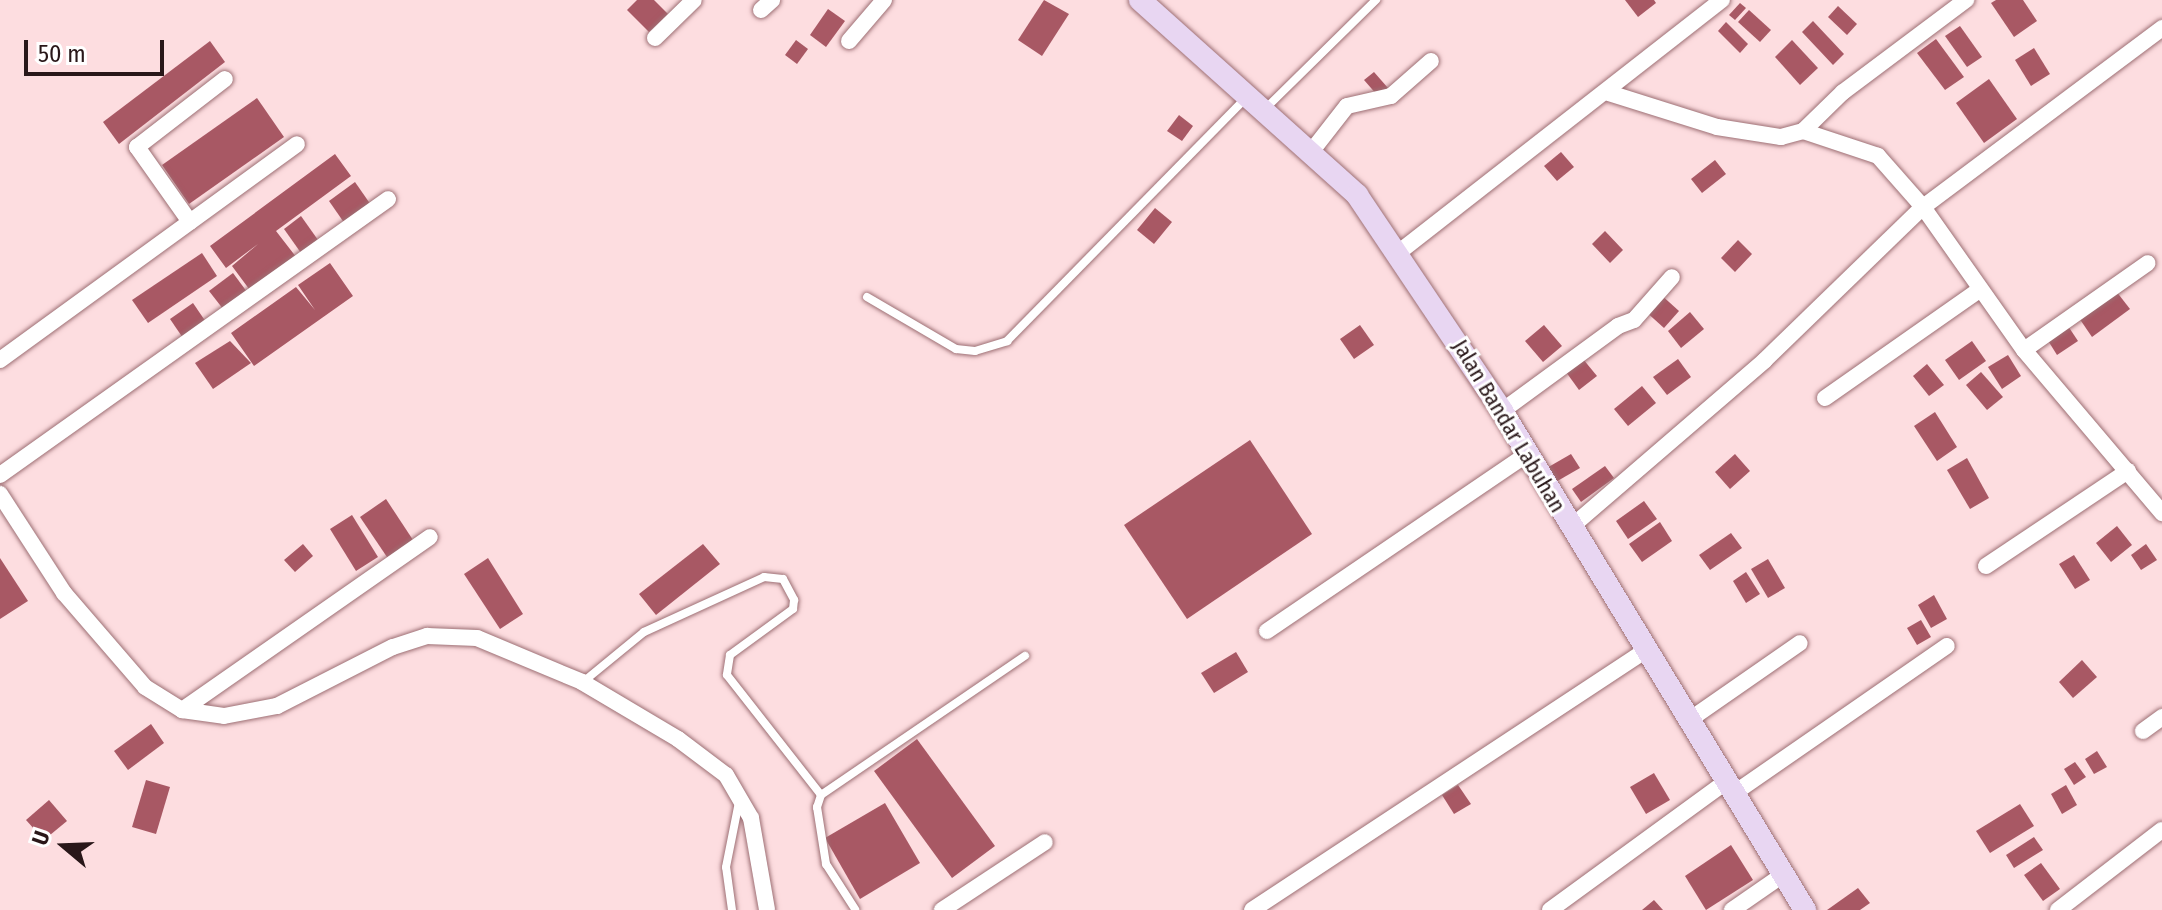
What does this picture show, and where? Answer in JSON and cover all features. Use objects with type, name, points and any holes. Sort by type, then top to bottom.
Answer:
[{"type":"main road","name":"Jalan Bandar Labuhan","points":[[1140,0],[1357,195],[1502,411],[1570,528],[1692,718],[1805,910]]},
{"type":"street","points":[[655,38],[694,0]]},
{"type":"street","points":[[849,41],[884,0]]},
{"type":"street","points":[[1398,253],[1609,93],[1722,0]]},
{"type":"street","points":[[1609,93],[1717,127],[1781,137],[1803,131],[1843,92],[1966,0]]},
{"type":"street","points":[[1570,528],[1765,360],[1923,207],[2162,28]]},
{"type":"street","points":[[1311,152],[1347,106],[1391,96],[1431,61]]},
{"type":"street","points":[[190,222],[137,147],[225,79]]},
{"type":"street","points":[[1803,131],[1878,156],[1923,207],[2024,350],[2162,513]]},
{"type":"street","points":[[0,360],[297,144]]},
{"type":"street","points":[[0,475],[388,199]]},
{"type":"street","points":[[2024,350],[2148,263]]},
{"type":"street","points":[[1502,411],[1618,326],[1634,320],[1672,277]]},
{"type":"street","points":[[1825,398],[1979,290]]},
{"type":"street","points":[[1267,631],[1527,454]]},
{"type":"street","points":[[1986,566],[2128,471]]},
{"type":"street","points":[[0,494],[64,593],[145,687],[182,710],[224,716],[277,706],[393,647],[427,636],[477,638],[582,682],[726,775],[740,797],[757,842],[767,910]]},
{"type":"street","points":[[182,710],[430,537]]},
{"type":"street","points":[[1692,718],[1800,643]]},
{"type":"street","points":[[1550,910],[1730,787],[1947,646]]},
{"type":"street","points":[[1252,910],[1647,650]]},
{"type":"street","points":[[2143,731],[2162,717]]},
{"type":"street","points":[[2058,910],[2162,830]]},
{"type":"street","points":[[942,910],[1045,842]]},
{"type":"street","points":[[1732,910],[1784,874]]},
{"type":"lane","points":[[867,297],[956,349],[975,351],[1007,341],[1256,102],[1376,0]]},
{"type":"lane","points":[[582,682],[644,632],[764,577],[783,579],[793,609],[730,655],[727,675],[821,795]]},
{"type":"lane","points":[[855,909],[826,864],[817,807],[821,795],[1025,656]]},
{"type":"lane","points":[[732,910],[726,867],[740,797]]},
{"type":"building","points":[[637,0],[654,0],[668,14],[649,32],[627,10]]},
{"type":"building","points":[[1044,0],[1069,14],[1042,56],[1018,40]]},
{"type":"building","points":[[1625,0],[1654,0],[1656,3],[1638,17]]},
{"type":"building","points":[[1996,0],[2023,0],[2037,21],[2014,37],[1991,3]]},
{"type":"building","points":[[1740,3],[1746,8],[1735,20],[1729,15]]},
{"type":"building","points":[[1838,6],[1857,24],[1847,35],[1828,17]]},
{"type":"building","points":[[828,9],[845,21],[826,47],[810,35]]},
{"type":"building","points":[[1749,10],[1771,30],[1760,42],[1738,22]]},
{"type":"building","points":[[1813,21],[1844,54],[1833,65],[1802,32]]},
{"type":"building","points":[[1726,22],[1748,44],[1740,53],[1718,31]]},
{"type":"building","points":[[1960,26],[1982,57],[1967,67],[1945,36]]},
{"type":"building","points":[[1936,39],[1964,77],[1945,90],[1917,53]]},
{"type":"building","points":[[796,40],[808,49],[797,64],[785,55]]},
{"type":"building","points":[[1792,40],[1818,68],[1800,85],[1775,57]]},
{"type":"building","points":[[210,41],[225,62],[119,144],[103,122]]},
{"type":"building","points":[[2034,48],[2050,74],[2031,86],[2015,60]]},
{"type":"building","points":[[1374,72],[1388,88],[1378,96],[1364,80]]},
{"type":"building","points":[[1989,79],[2017,119],[1984,143],[1956,103]]},
{"type":"building","points":[[257,98],[284,137],[189,204],[162,165]]},
{"type":"building","points":[[1179,115],[1193,126],[1182,141],[1167,131]]},
{"type":"building","points":[[1561,152],[1574,167],[1557,181],[1544,166]]},
{"type":"building","points":[[335,154],[351,176],[276,231],[300,262],[255,297],[232,266],[258,244],[226,268],[210,246]]},
{"type":"building","points":[[1715,160],[1726,174],[1702,193],[1691,179]]},
{"type":"building","points":[[355,182],[371,205],[345,224],[329,201]]},
{"type":"building","points":[[1155,208],[1172,222],[1154,244],[1137,230]]},
{"type":"building","points":[[301,216],[323,247],[306,260],[284,229]]},
{"type":"building","points":[[1605,231],[1623,250],[1610,263],[1592,244]]},
{"type":"building","points":[[1738,240],[1752,254],[1735,272],[1721,258]]},
{"type":"building","points":[[202,253],[217,276],[148,323],[132,300]]},
{"type":"building","points":[[330,263],[353,296],[254,366],[231,333],[296,287],[315,310],[298,285]]},
{"type":"building","points":[[233,273],[250,296],[227,314],[209,291]]},
{"type":"building","points":[[2116,291],[2130,309],[2092,337],[2079,318]]},
{"type":"building","points":[[1659,293],[1679,311],[1664,328],[1644,310]]},
{"type":"building","points":[[193,303],[208,325],[185,341],[170,319]]},
{"type":"building","points":[[1690,312],[1704,329],[1681,348],[1668,331]]},
{"type":"building","points":[[1360,325],[1374,345],[1354,359],[1340,339]]},
{"type":"building","points":[[1544,325],[1562,346],[1543,362],[1525,341]]},
{"type":"building","points":[[2068,326],[2078,341],[2057,355],[2047,339]]},
{"type":"building","points":[[230,341],[251,363],[213,389],[195,363]]},
{"type":"building","points":[[1972,341],[1986,361],[1959,380],[1945,360]]},
{"type":"building","points":[[2008,355],[2021,376],[2002,389],[1988,367]]},
{"type":"building","points":[[1583,359],[1597,376],[1579,390],[1566,372]]},
{"type":"building","points":[[1678,359],[1691,377],[1667,395],[1653,377]]},
{"type":"building","points":[[1927,364],[1944,385],[1929,396],[1913,376]]},
{"type":"building","points":[[1981,372],[2003,397],[1987,410],[1966,385]]},
{"type":"building","points":[[1642,386],[1656,403],[1628,426],[1614,409]]},
{"type":"building","points":[[1935,412],[1957,447],[1937,461],[1914,426]]},
{"type":"building","points":[[1250,440],[1312,534],[1187,619],[1124,525]]},
{"type":"building","points":[[1571,454],[1580,468],[1554,483],[1545,469]]},
{"type":"building","points":[[1735,454],[1750,471],[1730,489],[1715,472]]},
{"type":"building","points":[[1967,458],[1989,498],[1970,509],[1947,470]]},
{"type":"building","points":[[1605,466],[1614,478],[1581,502],[1572,489]]},
{"type":"building","points":[[386,499],[415,543],[389,560],[360,517]]},
{"type":"building","points":[[1644,501],[1657,519],[1628,539],[1616,521]]},
{"type":"building","points":[[352,515],[378,557],[356,571],[330,529]]},
{"type":"building","points":[[1660,522],[1672,541],[1642,562],[1629,544]]},
{"type":"building","points":[[2117,526],[2132,545],[2111,562],[2096,543]]},
{"type":"building","points":[[1731,533],[1742,548],[1710,570],[1699,555]]},
{"type":"building","points":[[303,544],[313,556],[295,572],[284,560]]},
{"type":"building","points":[[703,544],[720,564],[656,615],[639,594]]},
{"type":"building","points":[[2146,544],[2157,560],[2141,570],[2131,555]]},
{"type":"building","points":[[2074,555],[2090,580],[2075,589],[2059,564]]},
{"type":"building","points":[[0,558],[28,601],[0,619]]},
{"type":"building","points":[[488,558],[523,614],[500,629],[464,574]]},
{"type":"building","points":[[1768,559],[1785,588],[1768,598],[1751,569]]},
{"type":"building","points":[[1746,572],[1760,594],[1746,603],[1733,581]]},
{"type":"building","points":[[1934,595],[1947,619],[1931,628],[1918,605]]},
{"type":"building","points":[[1921,620],[1931,637],[1917,645],[1907,628]]},
{"type":"building","points":[[1236,652],[1248,672],[1214,693],[1201,673]]},
{"type":"building","points":[[2082,660],[2097,677],[2073,698],[2059,682]]},
{"type":"building","points":[[151,724],[164,743],[128,770],[114,751]]},
{"type":"building","points":[[917,739],[995,846],[952,878],[874,771]]},
{"type":"building","points":[[2097,751],[2107,767],[2094,774],[2085,759]]},
{"type":"building","points":[[2075,762],[2086,777],[2074,785],[2064,769]]},
{"type":"building","points":[[1654,773],[1670,800],[1646,814],[1630,787]]},
{"type":"building","points":[[146,780],[170,787],[156,834],[132,827]]},
{"type":"building","points":[[1458,785],[1471,804],[1454,814],[1442,795]]},
{"type":"building","points":[[2066,785],[2077,805],[2062,814],[2051,794]]},
{"type":"building","points":[[49,800],[67,821],[44,840],[26,820]]},
{"type":"building","points":[[885,803],[920,863],[860,899],[825,838]]},
{"type":"building","points":[[2020,804],[2034,826],[1990,853],[1976,831]]},
{"type":"building","points":[[2034,837],[2043,850],[2014,868],[2006,855]]},
{"type":"building","points":[[1731,845],[1753,880],[1706,910],[1685,876]]},
{"type":"building","points":[[2041,863],[2060,889],[2043,901],[2024,875]]},
{"type":"building","points":[[1858,888],[1870,903],[1860,910],[1827,910]]},
{"type":"building","points":[[1654,900],[1663,910],[1642,910]]}]
